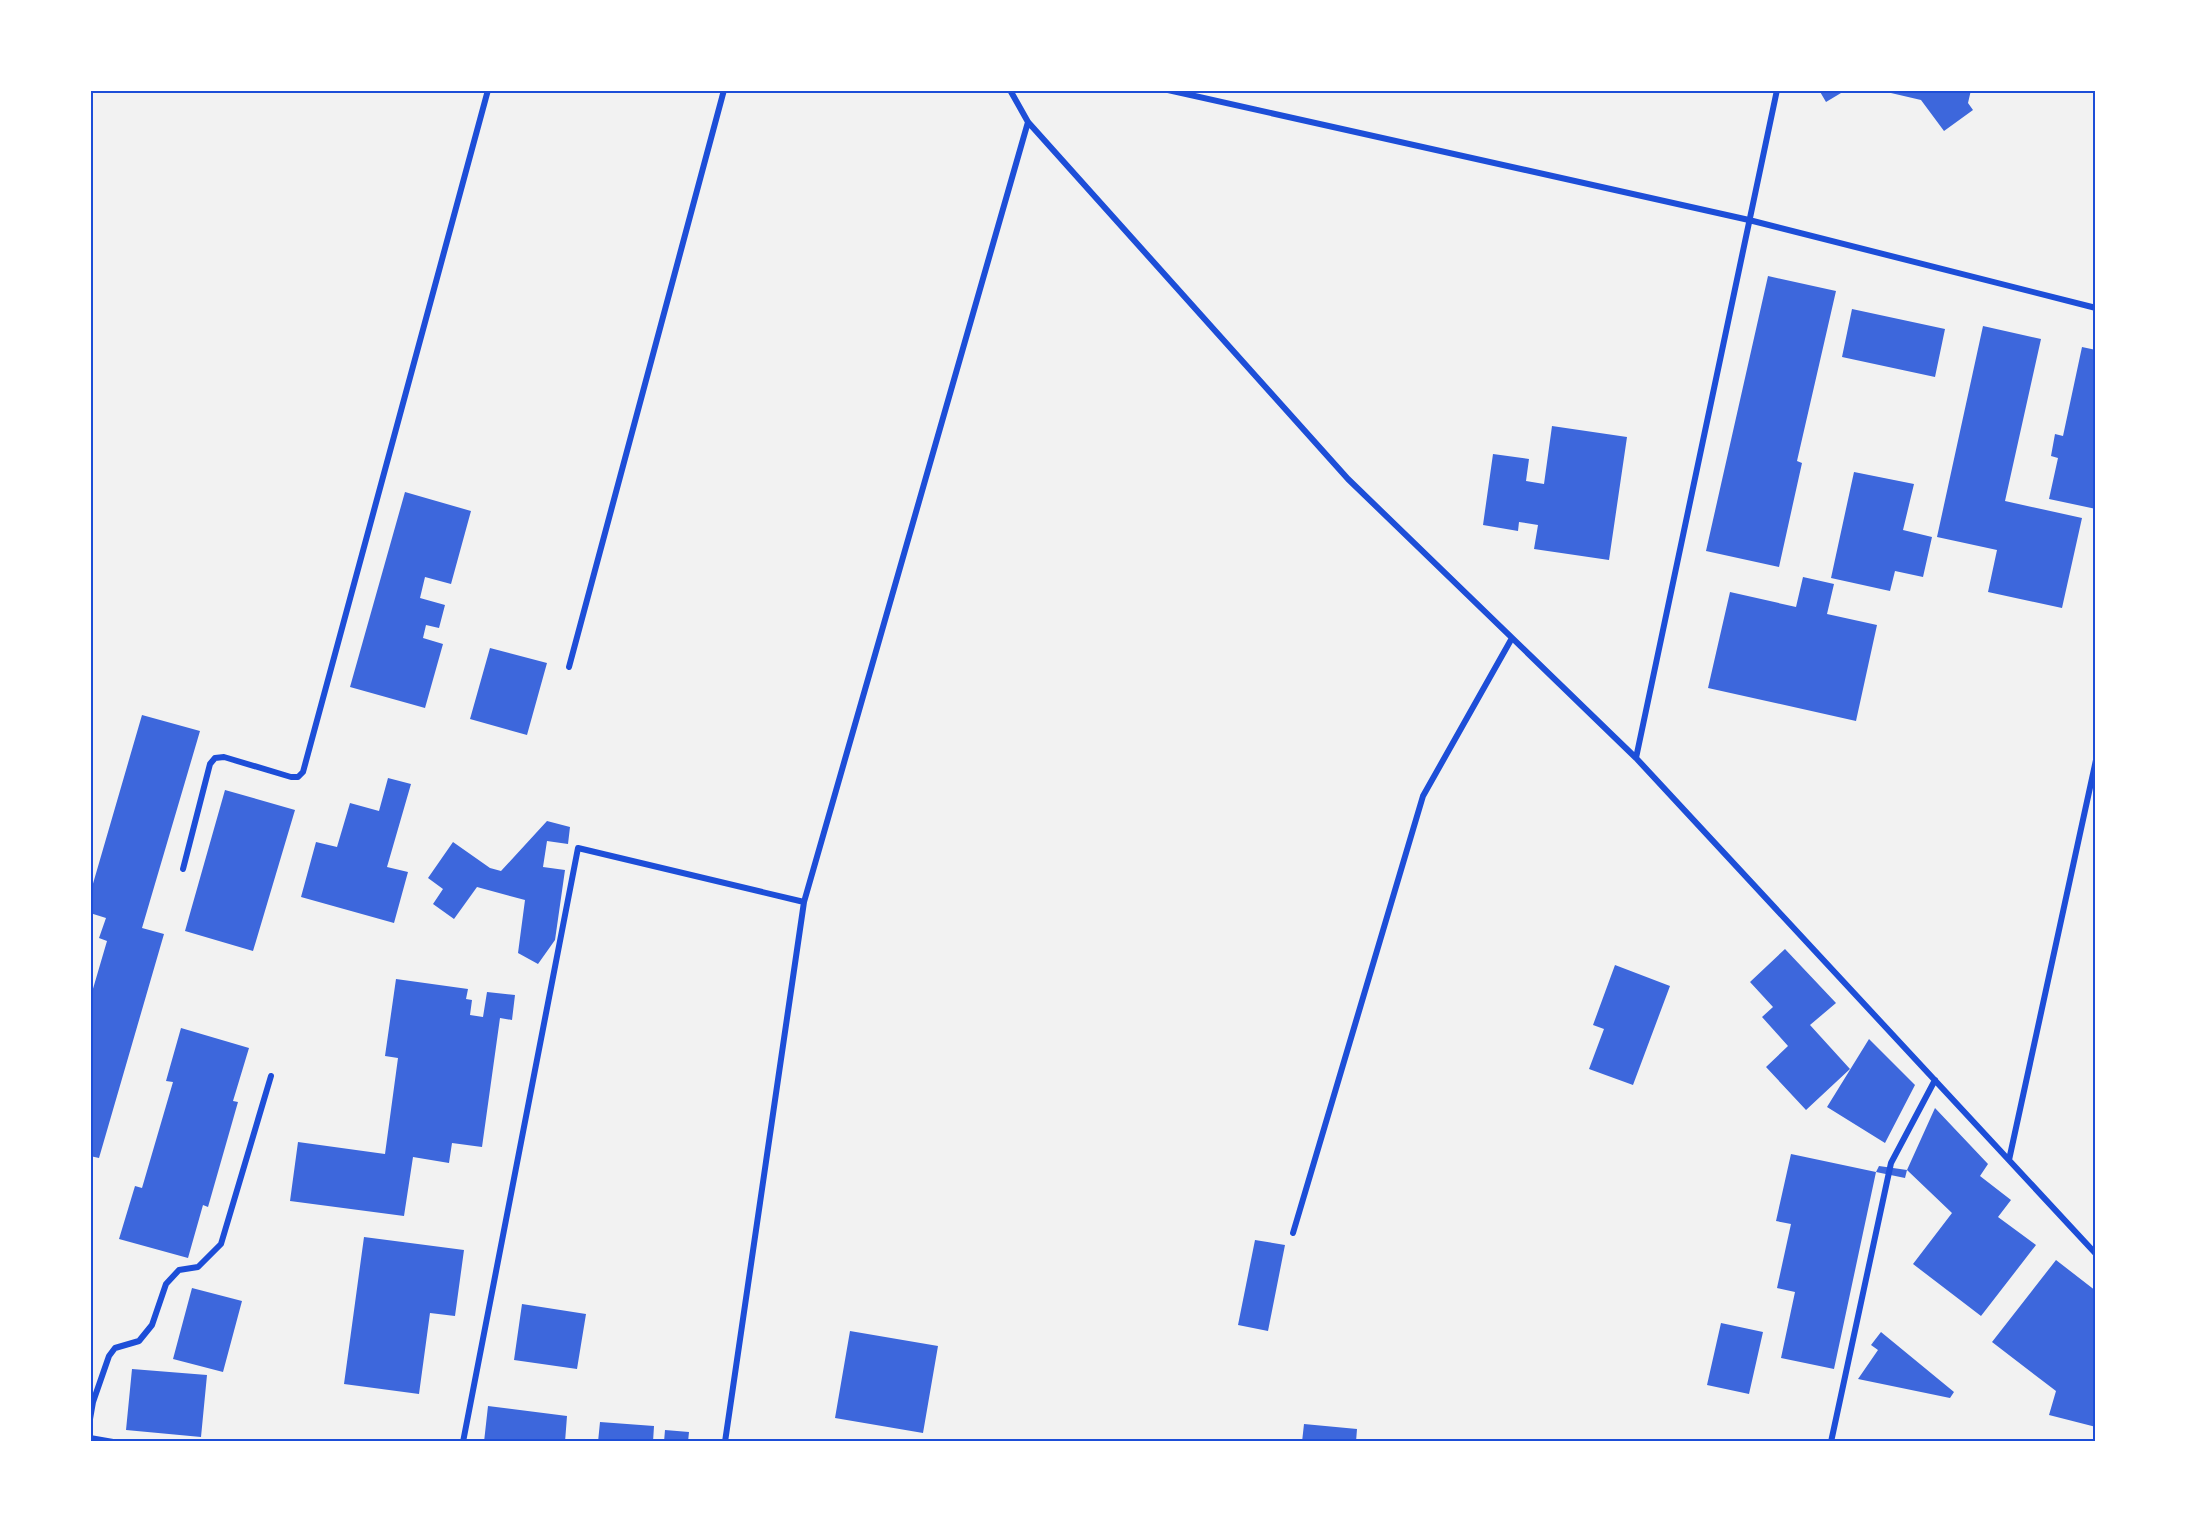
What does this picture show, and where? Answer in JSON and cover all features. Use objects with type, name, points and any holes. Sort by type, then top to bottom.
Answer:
[{"type":"street","points":[[183,869],[210,764],[215,758],[224,757],[291,777],[298,777],[303,772],[488,90]]},
{"type":"street","points":[[569,667],[724,90]]},
{"type":"street","points":[[1010,90],[1028,122],[1348,479],[1636,758],[2096,1254]]},
{"type":"street","points":[[1168,90],[1749,220],[2096,308]]},
{"type":"street","points":[[1636,758],[1777,90]]},
{"type":"street","points":[[725,1442],[804,902],[1028,122]]},
{"type":"street","points":[[1293,1233],[1423,796],[1512,638]]},
{"type":"street","points":[[2009,1160],[2096,760]]},
{"type":"street","points":[[463,1442],[579,848],[804,902]]},
{"type":"street","points":[[90,1419],[93,1401],[109,1356],[116,1348],[139,1341],[152,1325],[166,1284],[179,1270],[198,1268],[221,1244],[271,1076]]},
{"type":"street","points":[[1831,1442],[1891,1163],[1935,1080]]},
{"type":"street","points":[[90,1438],[113,1442]]},
{"type":"building","points":[[1819,90],[1846,90],[1826,102]]},
{"type":"building","points":[[1878,90],[1971,90],[1968,103],[1973,110],[1944,131],[1921,100]]},
{"type":"building","points":[[1768,276],[1836,291],[1797,461],[1802,463],[1779,567],[1706,551]]},
{"type":"building","points":[[1852,309],[1945,329],[1935,377],[1842,357]]},
{"type":"building","points":[[1983,326],[2041,339],[2005,501],[2082,518],[2062,608],[1988,592],[1997,550],[1937,537]]},
{"type":"building","points":[[2082,347],[2096,350],[2096,509],[2049,499],[2058,458],[2051,456],[2055,434],[2063,436]]},
{"type":"building","points":[[1552,426],[1627,437],[1609,560],[1534,549],[1538,525],[1519,522],[1518,531],[1483,525],[1493,454],[1529,459],[1526,481],[1544,484]]},
{"type":"building","points":[[1854,472],[1914,484],[1903,530],[1932,537],[1923,577],[1895,571],[1890,591],[1831,578]]},
{"type":"building","points":[[405,492],[471,511],[451,584],[425,577],[420,598],[445,605],[439,628],[426,625],[423,638],[443,644],[425,708],[350,687]]},
{"type":"building","points":[[1803,577],[1834,584],[1827,614],[1877,625],[1856,721],[1708,688],[1730,592],[1796,607]]},
{"type":"building","points":[[490,648],[547,663],[527,735],[470,719]]},
{"type":"building","points":[[142,715],[200,731],[142,928],[164,934],[99,1158],[90,1156],[90,999],[107,941],[99,938],[106,918],[90,913],[90,894]]},
{"type":"building","points":[[388,778],[411,784],[387,867],[408,872],[394,923],[301,897],[316,842],[337,847],[350,803],[379,811]]},
{"type":"building","points":[[225,790],[295,810],[253,951],[185,931]]},
{"type":"building","points":[[547,821],[570,827],[568,844],[547,841],[543,867],[565,870],[555,940],[538,964],[518,953],[525,900],[477,887],[454,919],[433,904],[443,889],[428,878],[453,842],[490,868],[501,871]]},
{"type":"building","points":[[1785,949],[1836,1003],[1810,1025],[1850,1069],[1806,1110],[1766,1067],[1788,1046],[1762,1017],[1773,1007],[1750,982]]},
{"type":"building","points":[[1615,965],[1670,986],[1633,1085],[1589,1069],[1604,1029],[1593,1025]]},
{"type":"building","points":[[396,979],[468,989],[466,999],[472,1000],[470,1015],[483,1017],[487,992],[515,995],[512,1020],[500,1018],[482,1147],[452,1143],[449,1163],[413,1157],[404,1216],[290,1201],[298,1142],[385,1154],[398,1058],[385,1056]]},
{"type":"building","points":[[181,1028],[249,1048],[233,1101],[238,1102],[208,1207],[203,1205],[188,1258],[119,1239],[135,1186],[142,1188],[173,1082],[166,1081]]},
{"type":"building","points":[[1869,1039],[1915,1085],[1885,1143],[1827,1107]]},
{"type":"building","points":[[1935,1108],[1988,1164],[1980,1176],[2011,1200],[1998,1217],[2036,1245],[1981,1316],[1913,1264],[1952,1213],[1907,1170]]},
{"type":"building","points":[[1791,1154],[1876,1172],[1834,1369],[1781,1358],[1795,1292],[1777,1288],[1791,1224],[1776,1221]]},
{"type":"building","points":[[1879,1166],[1907,1170],[1905,1178],[1876,1172]]},
{"type":"building","points":[[364,1237],[464,1250],[455,1316],[430,1313],[419,1394],[344,1384]]},
{"type":"building","points":[[1255,1240],[1285,1245],[1268,1331],[1238,1325]]},
{"type":"building","points":[[2056,1260],[2096,1291],[2096,1427],[2049,1415],[2056,1391],[1992,1342]]},
{"type":"building","points":[[192,1288],[242,1301],[223,1372],[173,1359]]},
{"type":"building","points":[[522,1304],[586,1314],[577,1369],[514,1360]]},
{"type":"building","points":[[1721,1323],[1763,1332],[1749,1394],[1707,1385]]},
{"type":"building","points":[[850,1331],[938,1346],[923,1433],[835,1418]]},
{"type":"building","points":[[1881,1332],[1954,1392],[1950,1398],[1858,1379],[1878,1350],[1871,1345]]},
{"type":"building","points":[[132,1369],[207,1375],[201,1437],[126,1430]]},
{"type":"building","points":[[488,1406],[567,1416],[565,1442],[484,1442]]},
{"type":"building","points":[[600,1422],[654,1426],[653,1442],[598,1442]]},
{"type":"building","points":[[1304,1424],[1357,1429],[1356,1442],[1302,1442]]},
{"type":"building","points":[[665,1430],[689,1432],[688,1442],[664,1442]]}]
